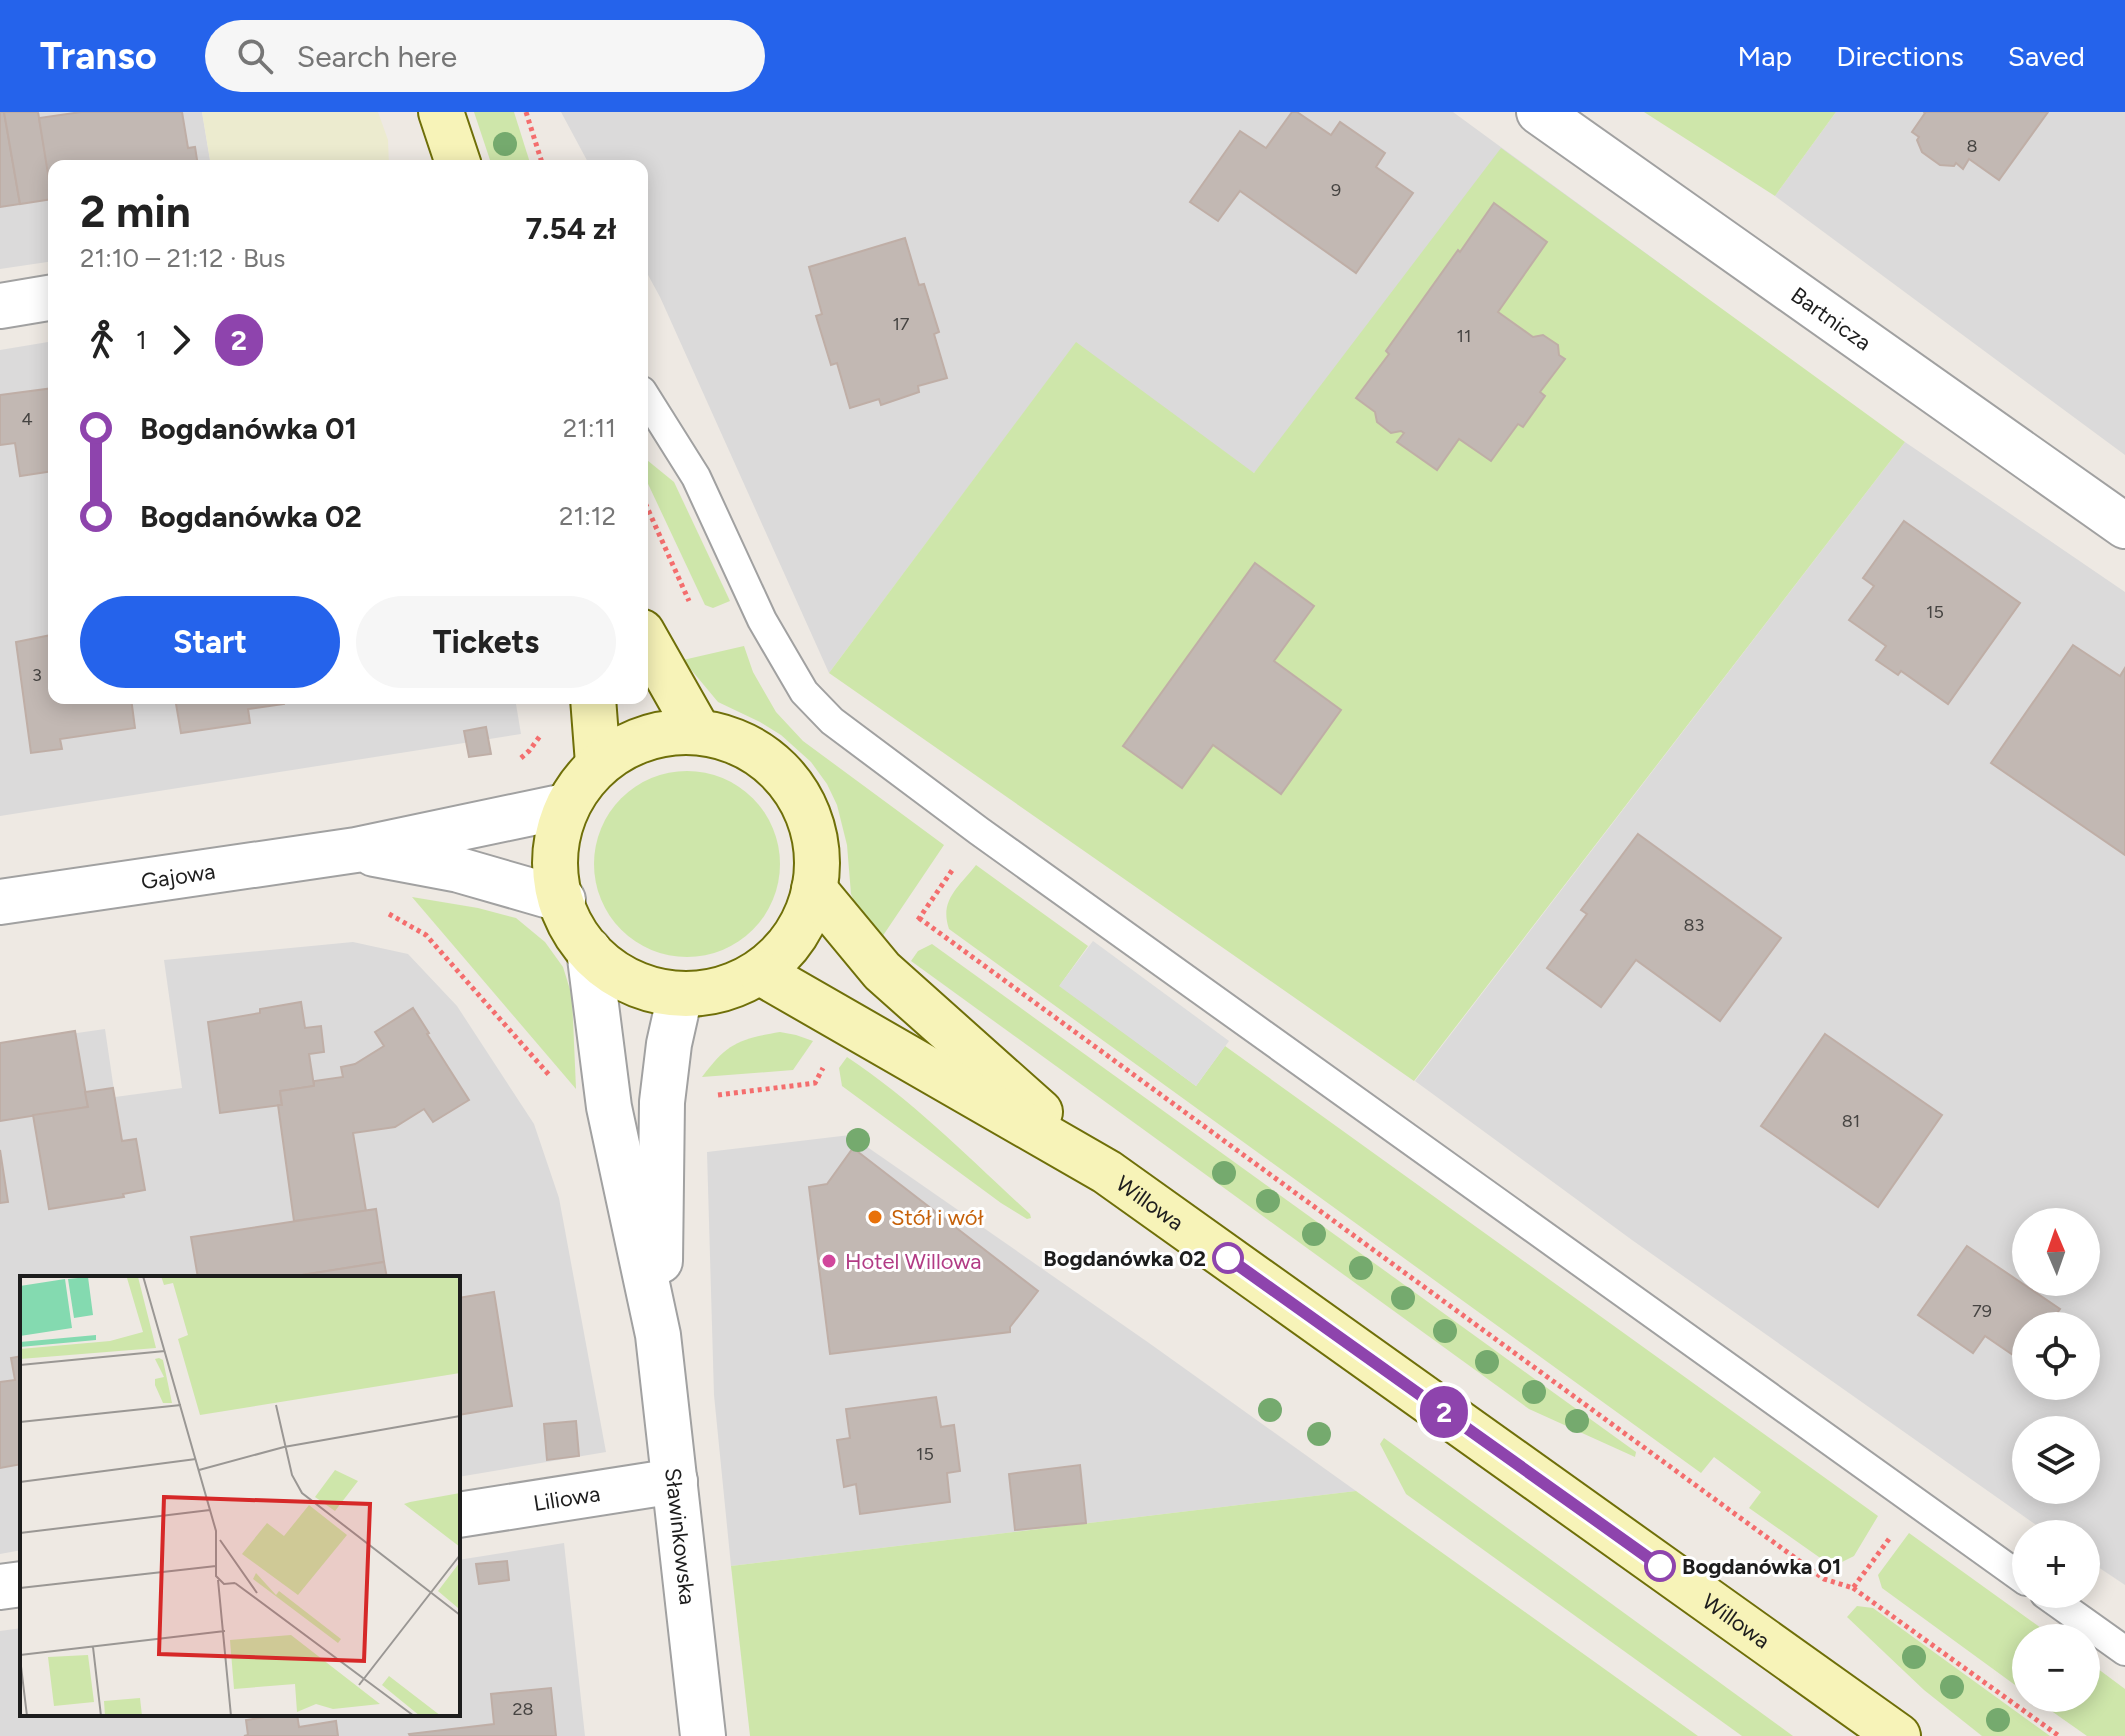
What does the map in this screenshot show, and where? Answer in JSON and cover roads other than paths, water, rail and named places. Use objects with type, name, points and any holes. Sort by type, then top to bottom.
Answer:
[{"type":"street","points":[[441,112],[457,160]]},
{"type":"street","name":"Bartnicza","points":[[1539,112],[2125,526]]},
{"type":"street","points":[[0,306],[48,298]]},
{"type":"street","points":[[648,643],[697,729]]},
{"type":"street","points":[[593,704],[598,763]]},
{"type":"street","points":[[697,729],[743,744],[765,759],[786,780],[803,803],[814,834],[817,860],[814,889],[805,915],[778,958],[761,973],[723,994],[702,996],[680,995],[629,979],[589,950],[579,939],[568,917],[557,854],[559,825],[565,806],[598,763],[616,750],[642,739],[697,729]]},
{"type":"street","name":"Gajowa","points":[[0,902],[356,850],[565,806]]},
{"type":"street","name":"Gajowa","points":[[356,850],[459,870],[563,900]]},
{"type":"street","name":"Willowa","points":[[814,889],[882,971],[1107,1172]]},
{"type":"street","name":"Sławinkowska","points":[[589,950],[609,1107],[658,1335],[703,1736]]},
{"type":"street","name":"Willowa","points":[[761,973],[1107,1172],[1898,1736]]},
{"type":"street","name":"Sławinkowska","points":[[658,1335],[662,1102],[669,1044],[680,995]]},
{"type":"street","name":"Liliowa","points":[[460,1515],[675,1481]]},
{"type":"street","points":[[0,1587],[20,1584]]},
{"type":"lane","points":[[648,401],[696,477],[762,620],[804,692],[832,721],[979,831],[2012,1571]]},
{"type":"lane","points":[[2065,1608],[2125,1651]]},
{"type":"place","name":"Stół i wół","points":[[875,1217]]},
{"type":"place","name":"Bogdanówka 02","points":[[1228,1258]]},
{"type":"place","name":"Hotel Willowa","points":[[829,1261]]},
{"type":"place","name":"Bogdanówka 01","points":[[1660,1566]]}]
